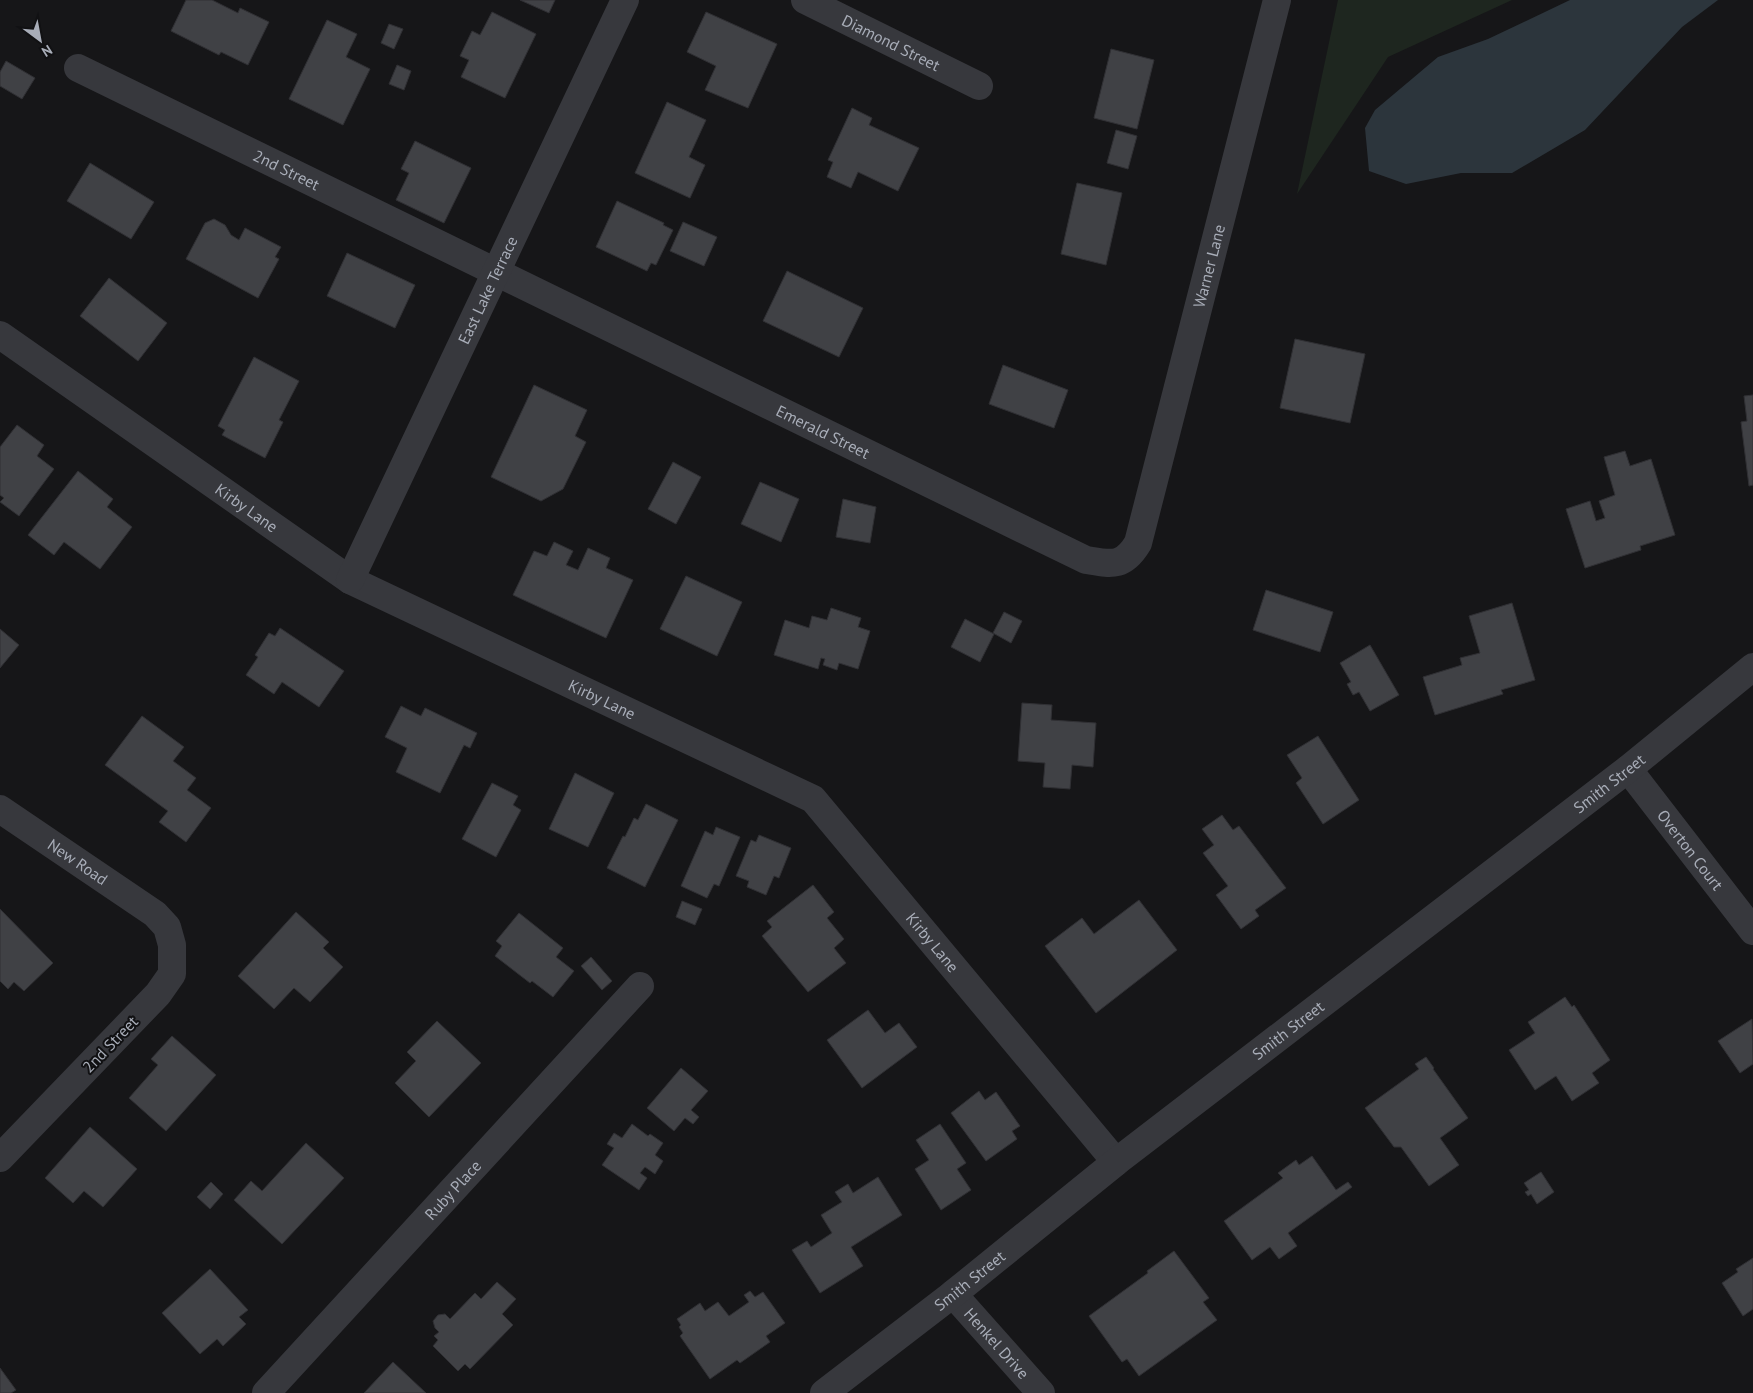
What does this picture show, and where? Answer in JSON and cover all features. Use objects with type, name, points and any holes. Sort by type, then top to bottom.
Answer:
[{"type":"street","name":"East Lake Terrace","points":[[350,580],[625,0]]},
{"type":"street","name":"Diamond Street","points":[[805,0],[979,86]]},
{"type":"street","name":"Warner Lane","points":[[1141,532],[1277,0]]},
{"type":"street","name":"2nd Street","points":[[78,68],[495,272]]},
{"type":"street","name":"Emerald Street","points":[[495,272],[1086,560],[1112,564],[1122,561],[1131,555],[1138,543],[1141,532]]},
{"type":"street","name":"Kirby Lane","points":[[0,335],[350,580],[813,799],[1116,1162]]},
{"type":"street","name":"Smith Street","points":[[824,1393],[953,1294],[1116,1162],[1628,769],[1753,667]]},
{"type":"street","name":"Overton Court","points":[[1628,769],[1753,931]]},
{"type":"street","name":"New Road","points":[[0,809],[155,914]]},
{"type":"street","name":"2nd Street","points":[[0,1158],[158,994],[172,974],[172,945],[167,927],[155,914]]},
{"type":"street","name":"Ruby Place","points":[[266,1393],[640,986]]},
{"type":"street","name":"Henkel Drive","points":[[953,1294],[1041,1393]]},
{"type":"shaded area","points":[[1338,0],[1512,0],[1388,57],[1297,194]]},
{"type":"shaded area","points":[[1570,0],[1718,0],[1682,27],[1585,130],[1512,173],[1461,173],[1406,184],[1369,171],[1365,128],[1375,110],[1438,57],[1488,39]]},
{"type":"building","points":[[186,0],[212,0],[238,13],[240,8],[269,22],[248,65],[221,52],[219,55],[171,31]]},
{"type":"building","points":[[520,0],[555,0],[549,13]]},
{"type":"building","points":[[492,12],[536,34],[505,98],[461,77],[469,60],[460,56],[472,31],[480,35]]},
{"type":"building","points":[[706,12],[777,44],[748,108],[705,90],[716,66],[687,52]]},
{"type":"building","points":[[327,20],[357,34],[346,57],[370,69],[343,125],[289,99]]},
{"type":"building","points":[[389,24],[403,29],[394,49],[381,43]]},
{"type":"building","points":[[1111,49],[1154,60],[1137,129],[1094,118]]},
{"type":"building","points":[[6,61],[35,78],[22,99],[0,86],[0,72]]},
{"type":"building","points":[[397,65],[411,71],[404,90],[389,84]]},
{"type":"building","points":[[667,102],[706,120],[689,157],[705,165],[690,198],[635,173]]},
{"type":"building","points":[[852,108],[872,118],[869,125],[919,148],[898,191],[858,172],[851,188],[827,177],[833,162],[828,160]]},
{"type":"building","points":[[1116,130],[1137,136],[1128,169],[1107,163]]},
{"type":"building","points":[[415,141],[471,168],[444,223],[396,200],[409,173],[401,169]]},
{"type":"building","points":[[90,163],[154,202],[131,239],[67,201]]},
{"type":"building","points":[[1077,183],[1122,193],[1106,265],[1061,254]]},
{"type":"building","points":[[617,201],[664,223],[663,225],[673,230],[656,265],[651,263],[647,271],[596,247]]},
{"type":"building","points":[[214,219],[225,225],[231,235],[239,240],[245,228],[281,247],[275,257],[279,259],[258,298],[186,259],[205,223]]},
{"type":"building","points":[[683,222],[717,237],[704,266],[670,251]]},
{"type":"building","points":[[347,253],[415,285],[395,328],[327,296]]},
{"type":"building","points":[[787,271],[863,308],[839,357],[763,321]]},
{"type":"building","points":[[109,278],[167,323],[138,361],[80,316]]},
{"type":"building","points":[[1295,339],[1365,354],[1350,423],[1280,408]]},
{"type":"building","points":[[254,357],[299,381],[279,420],[283,422],[265,458],[222,435],[225,430],[218,426]]},
{"type":"building","points":[[1003,365],[1068,390],[1054,428],[989,404]]},
{"type":"building","points":[[534,385],[587,410],[575,436],[586,442],[563,489],[541,501],[491,477]]},
{"type":"building","points":[[1753,395],[1753,485],[1749,486],[1741,422],[1747,421],[1744,396]]},
{"type":"building","points":[[17,425],[44,445],[37,456],[54,469],[19,516],[0,502],[4,498],[0,495],[0,447]]},
{"type":"building","points":[[1625,451],[1630,466],[1651,459],[1675,535],[1640,546],[1641,550],[1585,568],[1566,509],[1590,501],[1596,521],[1605,518],[1599,501],[1615,495],[1604,457]]},
{"type":"building","points":[[673,462],[701,477],[676,524],[648,509]]},
{"type":"building","points":[[78,471],[113,499],[107,507],[132,527],[100,569],[64,542],[54,555],[28,535]]},
{"type":"building","points":[[760,482],[799,499],[781,542],[741,524]]},
{"type":"building","points":[[843,499],[876,507],[870,543],[836,537]]},
{"type":"building","points":[[554,542],[573,551],[566,565],[578,570],[588,548],[610,558],[606,568],[633,580],[606,638],[513,595],[534,551],[547,556]]},
{"type":"building","points":[[686,576],[742,602],[717,656],[660,629]]},
{"type":"building","points":[[1266,590],[1333,612],[1320,652],[1253,630]]},
{"type":"building","points":[[1512,603],[1535,680],[1501,690],[1503,694],[1435,715],[1423,677],[1462,665],[1460,658],[1480,653],[1469,616]]},
{"type":"building","points":[[831,608],[861,618],[858,627],[870,631],[858,669],[839,663],[837,670],[823,665],[825,659],[821,658],[818,669],[774,655],[785,620],[809,628],[812,616],[827,620]]},
{"type":"building","points":[[1004,612],[1022,621],[1011,643],[993,633]]},
{"type":"building","points":[[965,619],[994,634],[980,662],[951,647]]},
{"type":"building","points":[[280,628],[344,671],[319,707],[282,682],[274,694],[246,675],[258,657],[255,655],[269,633],[275,636]]},
{"type":"building","points":[[0,629],[19,645],[0,668]]},
{"type":"building","points":[[1370,645],[1399,695],[1370,711],[1359,692],[1353,695],[1347,684],[1351,682],[1340,663]]},
{"type":"building","points":[[1022,703],[1052,705],[1051,720],[1096,723],[1093,767],[1072,765],[1070,789],[1043,787],[1045,763],[1018,761]]},
{"type":"building","points":[[401,706],[421,716],[425,708],[477,733],[470,748],[464,745],[440,793],[396,772],[407,748],[385,737]]},
{"type":"building","points":[[142,716],[184,747],[173,761],[196,778],[187,790],[211,808],[186,842],[159,822],[168,811],[105,765]]},
{"type":"building","points":[[1318,736],[1359,800],[1323,824],[1296,783],[1302,778],[1287,755]]},
{"type":"building","points":[[575,773],[614,793],[588,847],[549,829]]},
{"type":"building","points":[[492,783],[518,796],[513,805],[521,810],[496,857],[462,839]]},
{"type":"building","points":[[646,804],[678,820],[645,887],[607,868],[623,836],[625,837],[634,818],[638,820]]},
{"type":"building","points":[[1222,815],[1233,830],[1239,826],[1286,888],[1255,910],[1259,916],[1241,929],[1216,895],[1228,886],[1203,853],[1214,845],[1202,829]]},
{"type":"building","points":[[716,827],[740,837],[719,886],[714,884],[707,898],[681,886],[705,831],[713,835]]},
{"type":"building","points":[[759,835],[791,848],[779,878],[774,876],[766,895],[747,887],[749,881],[736,876],[751,840],[756,842]]},
{"type":"building","points":[[813,885],[834,912],[827,918],[844,939],[834,948],[846,963],[808,992],[762,936],[772,927],[767,921]]},
{"type":"building","points":[[1139,900],[1177,950],[1096,1013],[1045,946],[1082,918],[1094,934]]},
{"type":"building","points":[[682,901],[702,909],[695,925],[676,917]]},
{"type":"building","points":[[0,909],[53,963],[24,991],[14,982],[8,989],[0,981]]},
{"type":"building","points":[[296,912],[329,942],[323,948],[343,967],[310,1002],[294,988],[274,1009],[238,976]]},
{"type":"building","points":[[519,913],[563,948],[556,957],[574,971],[553,997],[532,981],[530,983],[495,956],[502,946],[496,941]]},
{"type":"building","points":[[591,957],[612,981],[602,990],[581,966]]},
{"type":"building","points":[[1565,997],[1572,1007],[1574,1005],[1610,1060],[1592,1073],[1599,1083],[1572,1101],[1556,1076],[1535,1090],[1509,1050],[1535,1033],[1528,1022]]},
{"type":"building","points":[[868,1010],[885,1033],[899,1023],[917,1047],[862,1088],[827,1040]]},
{"type":"building","points":[[1752,1019],[1753,1064],[1740,1073],[1718,1041]]},
{"type":"building","points":[[437,1021],[481,1063],[429,1117],[395,1083],[416,1061],[407,1052]]},
{"type":"building","points":[[172,1036],[216,1075],[166,1131],[129,1098],[158,1065],[151,1059]]},
{"type":"building","points":[[1426,1057],[1468,1118],[1440,1138],[1459,1165],[1429,1186],[1401,1147],[1394,1147],[1365,1108],[1419,1069],[1415,1064]]},
{"type":"building","points":[[681,1068],[708,1091],[691,1110],[699,1117],[693,1124],[685,1118],[674,1131],[647,1108]]},
{"type":"building","points":[[979,1091],[985,1100],[996,1092],[1020,1126],[1012,1131],[1017,1139],[986,1161],[951,1113]]},
{"type":"building","points":[[632,1124],[648,1136],[650,1134],[663,1143],[655,1155],[663,1161],[655,1174],[645,1167],[640,1173],[647,1178],[639,1190],[602,1165],[614,1148],[607,1144],[614,1133],[622,1138]]},
{"type":"building","points":[[940,1124],[966,1163],[957,1169],[971,1190],[941,1210],[915,1169],[929,1160],[916,1140]]},
{"type":"building","points":[[90,1127],[137,1169],[103,1207],[84,1191],[73,1203],[45,1178]]},
{"type":"building","points":[[306,1143],[344,1178],[282,1244],[234,1200],[251,1181],[262,1191]]},
{"type":"building","points":[[1312,1156],[1336,1190],[1348,1182],[1352,1187],[1288,1233],[1297,1246],[1279,1259],[1270,1247],[1252,1260],[1224,1221],[1283,1178],[1278,1173],[1296,1160],[1299,1165]]},
{"type":"building","points":[[1541,1172],[1554,1192],[1537,1204],[1531,1194],[1528,1196],[1525,1192],[1529,1190],[1524,1183]]},
{"type":"building","points":[[878,1177],[902,1215],[851,1247],[863,1266],[820,1293],[792,1250],[807,1241],[811,1247],[832,1233],[821,1215],[842,1202],[835,1192],[848,1184],[853,1193]]},
{"type":"building","points":[[211,1182],[223,1194],[210,1209],[197,1197]]},
{"type":"building","points":[[1174,1251],[1209,1298],[1203,1302],[1217,1320],[1139,1376],[1127,1359],[1122,1362],[1089,1316],[1148,1273],[1147,1271]]},
{"type":"building","points":[[1753,1258],[1753,1309],[1743,1316],[1722,1283],[1738,1272],[1736,1269]]},
{"type":"building","points":[[210,1269],[248,1310],[239,1317],[246,1324],[223,1346],[217,1339],[200,1354],[162,1313]]},
{"type":"building","points":[[497,1282],[516,1299],[502,1314],[513,1325],[470,1369],[465,1364],[458,1371],[433,1346],[438,1340],[434,1336],[439,1332],[435,1328],[433,1321],[438,1315],[445,1314],[450,1319],[475,1293],[481,1299]]},
{"type":"building","points":[[750,1291],[755,1297],[763,1292],[785,1323],[766,1336],[770,1342],[740,1363],[737,1360],[710,1379],[680,1336],[683,1333],[677,1319],[700,1303],[705,1311],[718,1302],[729,1316],[749,1302],[744,1295]]},
{"type":"building","points":[[393,1362],[426,1393],[364,1393]]},
{"type":"building","points":[[0,1368],[16,1390],[11,1393],[0,1393]]}]
